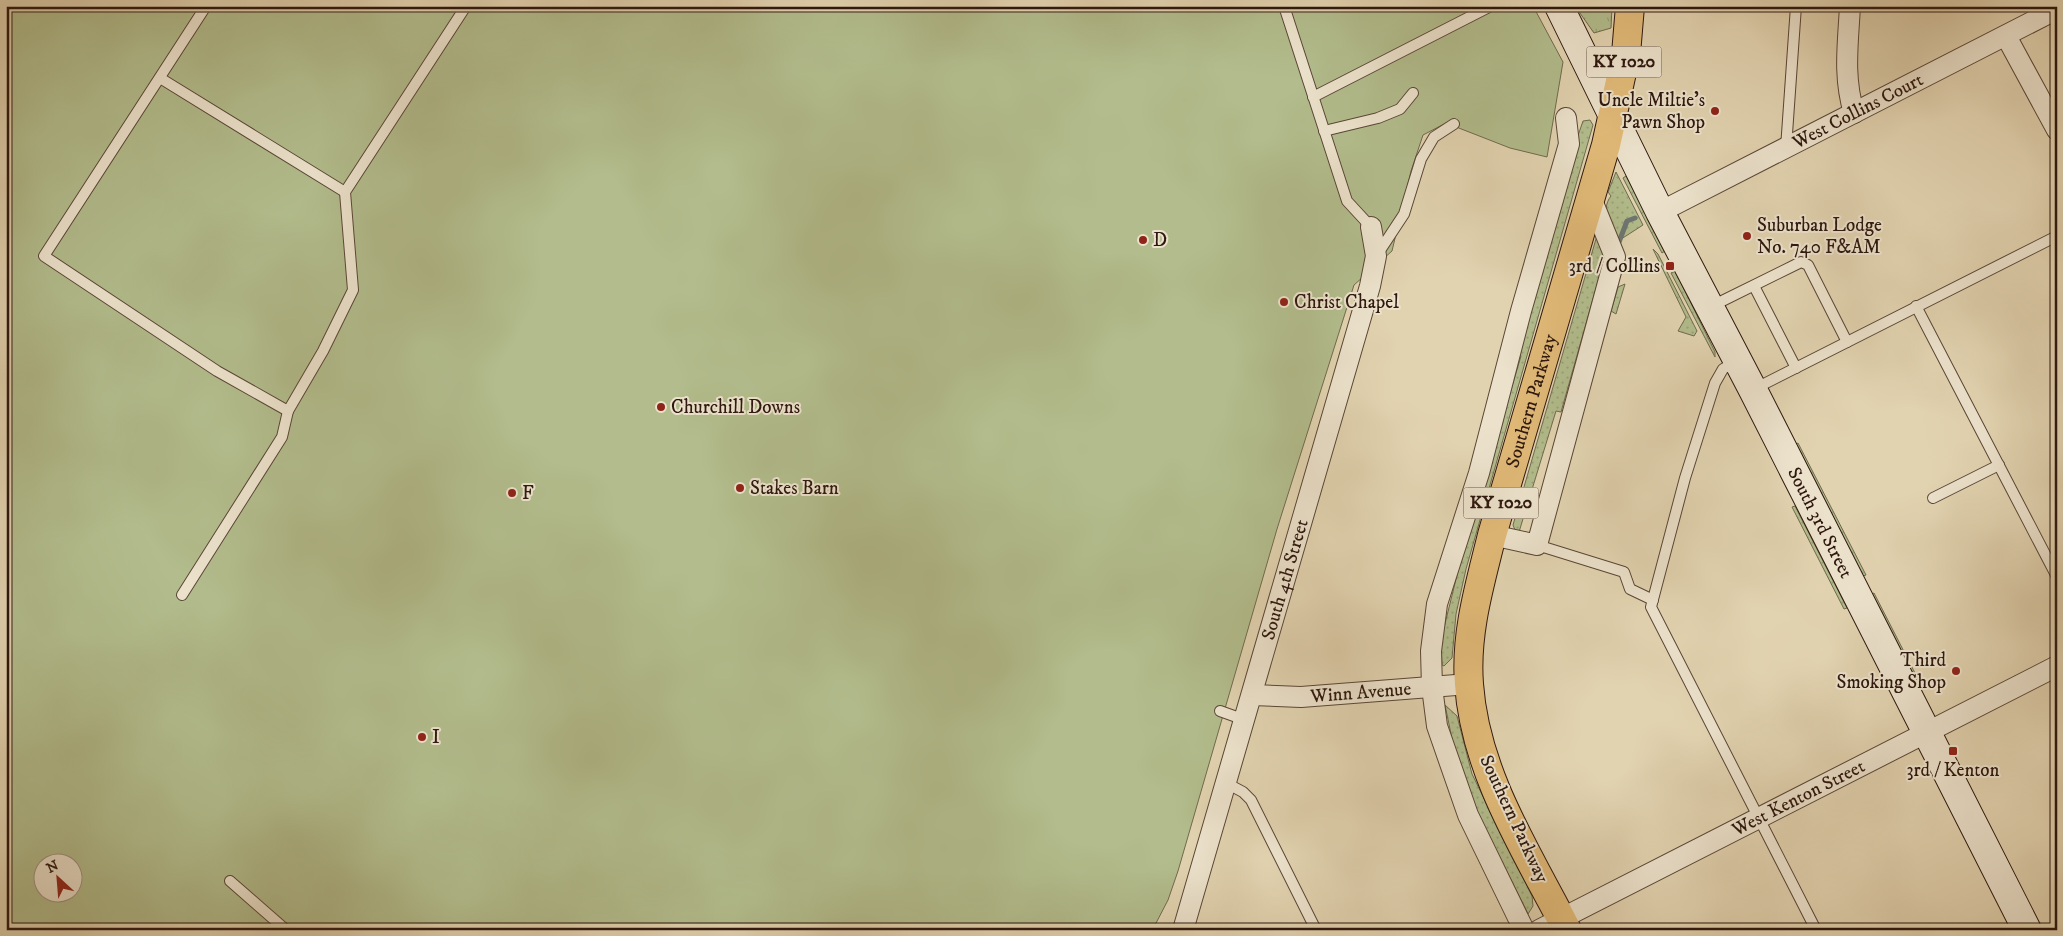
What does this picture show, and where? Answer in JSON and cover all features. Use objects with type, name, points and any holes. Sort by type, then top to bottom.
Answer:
[{"type":"main road","name":"South 3rd Street","points":[[1559,6],[1660,212],[1753,390],[2027,930]]},
{"type":"main road","name":"Southern Parkway","points":[[1556,926],[1485,764],[1475,725],[1469,684],[1471,629],[1476,596],[1492,535],[1591,198],[1612,116],[1626,54],[1630,6]]},
{"type":"street","points":[[1850,6],[1847,78],[1848,92],[1854,113]]},
{"type":"street","name":"West Collins Court","points":[[1660,212],[2057,9]]},
{"type":"street","points":[[2006,36],[2057,130]]},
{"type":"street","points":[[1524,930],[1468,816],[1437,726],[1432,688],[1431,651],[1437,604],[1479,473],[1521,311],[1569,144],[1566,118]]},
{"type":"street","points":[[1492,535],[1537,545],[1615,257],[1591,198]]},
{"type":"street","name":"South 4th Street","points":[[1183,930],[1363,311],[1376,256],[1371,227]]},
{"type":"street","name":"West Kenton Street","points":[[1556,926],[1759,818],[2057,666]]},
{"type":"street","name":"Winn Avenue","points":[[1252,695],[1301,697],[1469,684]]},
{"type":"lane","points":[[206,6],[44,256],[217,371],[288,411]]},
{"type":"lane","points":[[182,595],[282,437],[288,411],[323,351],[353,290],[345,192],[466,6]]},
{"type":"lane","points":[[1284,6],[1348,204],[1371,227]]},
{"type":"lane","points":[[1313,97],[1491,6]]},
{"type":"lane","points":[[1786,148],[1796,6]]},
{"type":"lane","points":[[160,78],[345,192]]},
{"type":"lane","points":[[1324,131],[1385,115],[1400,109],[1412,93]]},
{"type":"lane","points":[[1376,256],[1404,214],[1421,159],[1434,137],[1454,124]]},
{"type":"lane","points":[[1753,390],[2057,236]]},
{"type":"lane","points":[[1709,308],[1801,262],[1808,265],[1847,342]]},
{"type":"lane","points":[[1754,286],[1796,368]]},
{"type":"lane","points":[[1916,306],[2057,577]]},
{"type":"lane","points":[[1737,360],[1723,369],[1715,384],[1685,478],[1651,607],[1816,930]]},
{"type":"lane","points":[[1933,498],[1999,465]]},
{"type":"lane","points":[[1537,545],[1624,572],[1630,588],[1653,600]]},
{"type":"lane","points":[[1220,711],[1245,720]]},
{"type":"lane","points":[[1226,783],[1244,792],[1251,800],[1316,930]]},
{"type":"lane","points":[[230,881],[286,930]]},
{"type":"green space","name":"Churchill Downs","points":[[6,6],[1533,6],[1563,62],[1547,157],[1510,148],[1446,123],[1423,135],[1411,171],[1392,251],[1354,285],[1277,529],[1178,871],[1168,900],[1154,927],[1157,930],[6,930]]},
{"type":"green space","points":[[1575,6],[1612,6],[1611,28],[1594,33]]},
{"type":"green space","points":[[1590,120],[1593,125],[1466,569],[1456,614],[1452,658],[1444,666],[1442,665],[1441,640],[1459,567],[1521,356],[1517,348],[1573,150],[1583,121]]},
{"type":"green space","points":[[1616,172],[1643,225],[1615,243],[1606,207],[1611,196],[1608,192]]},
{"type":"green space","points":[[1626,176],[1665,251],[1662,253],[1623,178]]},
{"type":"green space","points":[[1598,232],[1606,253],[1561,412],[1556,411],[1519,532],[1515,530],[1513,525]]},
{"type":"green space","points":[[1653,249],[1658,254],[1697,331],[1694,336],[1678,331],[1686,317]]},
{"type":"green space","points":[[1675,271],[1715,352],[1715,357],[1671,273]]},
{"type":"green space","points":[[1625,284],[1616,314],[1611,311],[1618,287]]},
{"type":"green space","points":[[1798,443],[1866,575],[1863,576],[1796,444]]},
{"type":"green space","points":[[1795,506],[1847,608],[1844,609],[1792,507]]},
{"type":"green space","points":[[1874,593],[1918,679],[1916,680],[1872,594]]},
{"type":"green space","points":[[1445,705],[1457,716],[1472,774],[1532,896],[1533,906],[1528,914],[1470,798],[1456,758]]},
{"type":"waterway","points":[[1619,242],[1627,221],[1635,218]]},
{"type":"place","name":"Uncle Miltie's Pawn Shop","points":[[1715,111]]},
{"type":"place","name":"Suburban Lodge No. 740 F&AM","points":[[1747,236]]},
{"type":"place","name":"D","points":[[1143,240]]},
{"type":"place","name":"3rd / Collins","points":[[1670,266]]},
{"type":"place","name":"Christ Chapel","points":[[1284,302]]},
{"type":"place","name":"Churchill Downs","points":[[661,407]]},
{"type":"place","name":"Stakes Barn","points":[[740,488]]},
{"type":"place","name":"F","points":[[512,493]]},
{"type":"place","name":"Third Smoking Shop","points":[[1956,671]]},
{"type":"place","name":"I","points":[[422,737]]},
{"type":"place","name":"3rd / Kenton","points":[[1953,751]]}]
